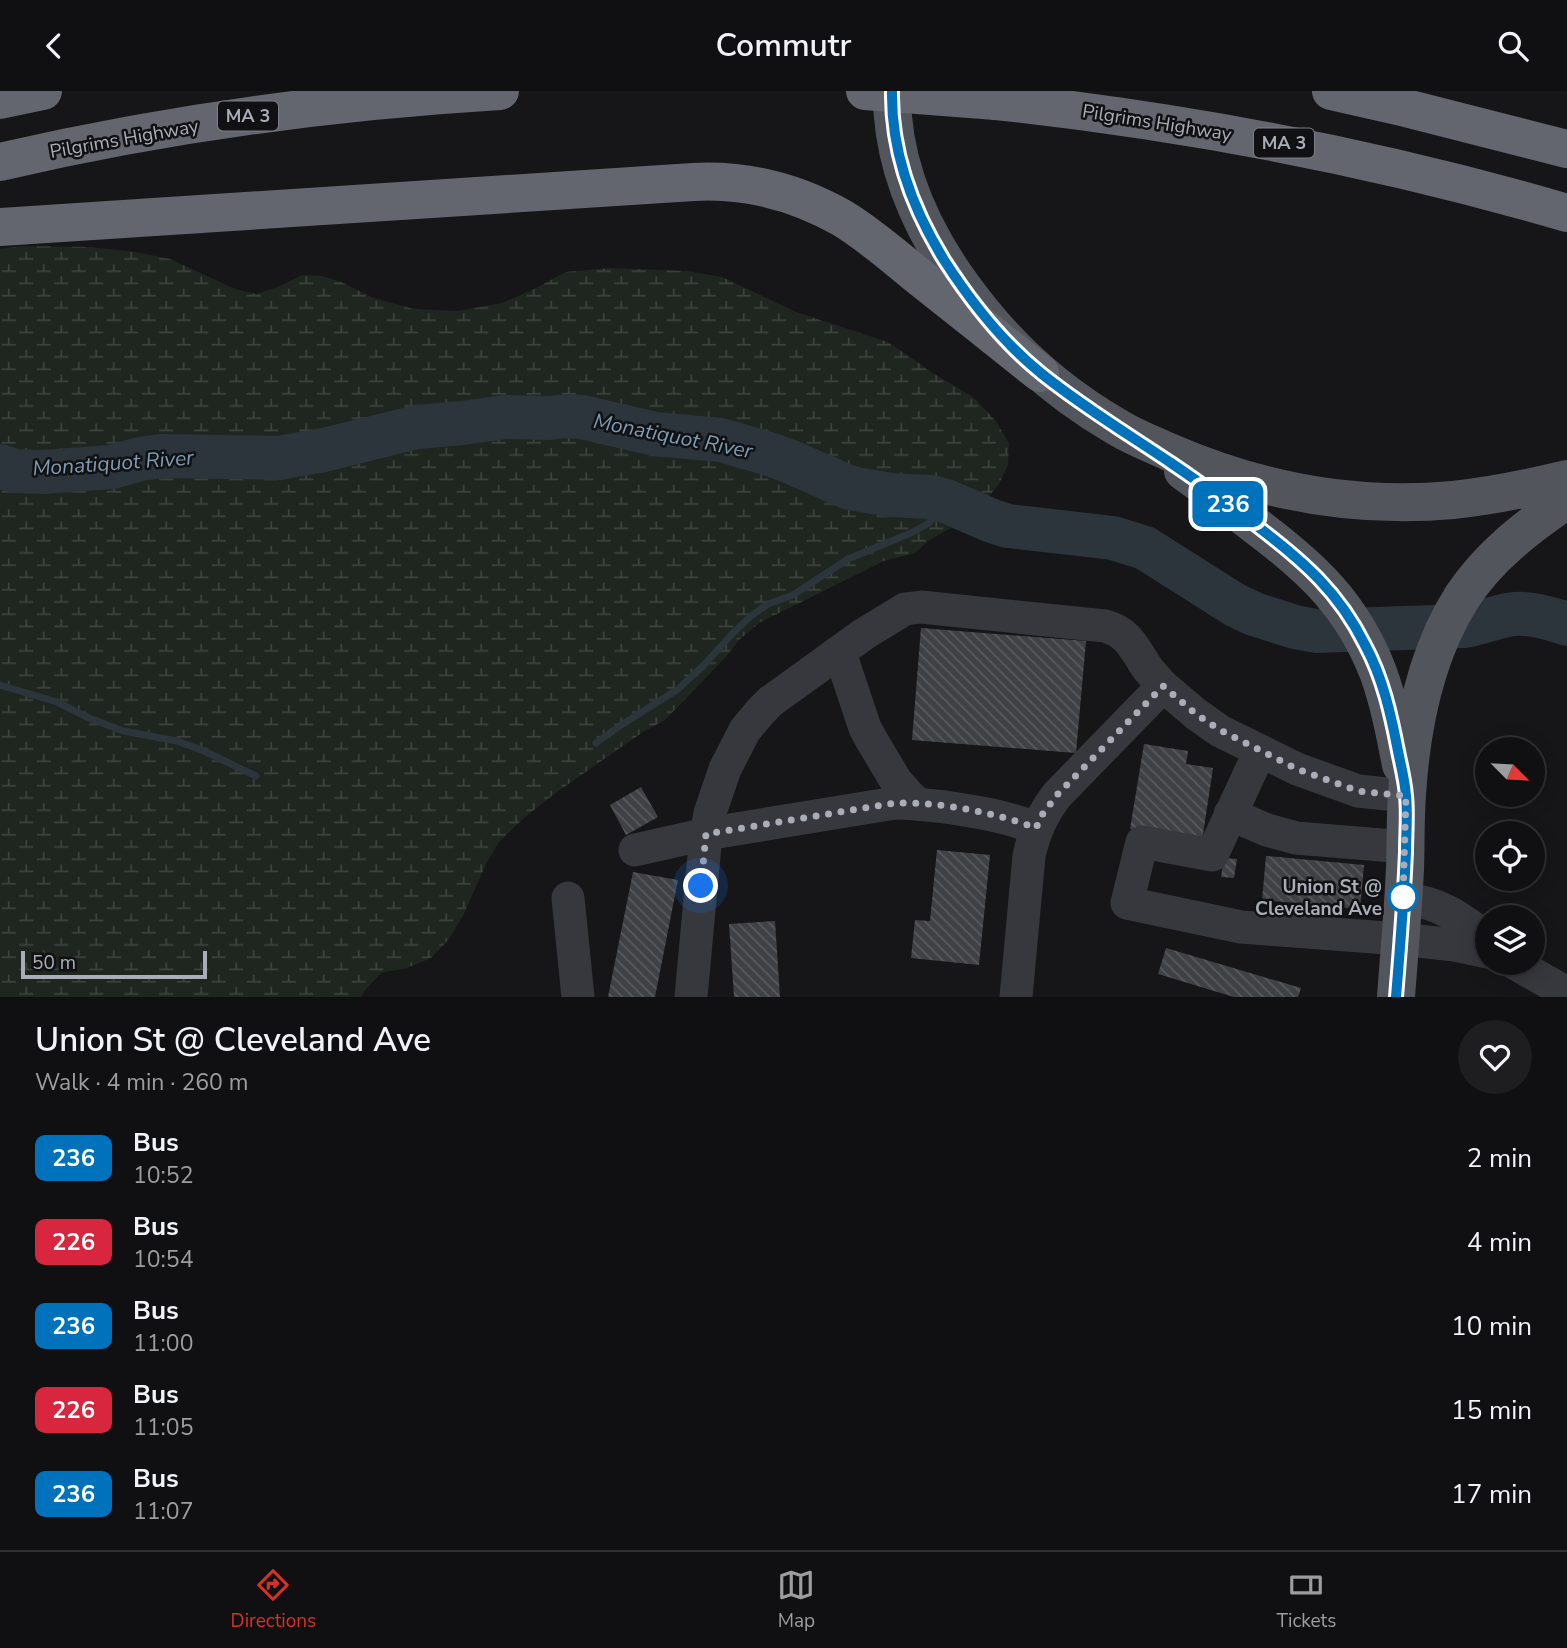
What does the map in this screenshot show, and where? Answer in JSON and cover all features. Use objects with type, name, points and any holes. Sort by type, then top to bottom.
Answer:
[{"type":"highway","points":[[0,100],[43,91]]},
{"type":"highway","name":"Pilgrims Highway","points":[[0,162],[234,118],[415,96],[499,91]]},
{"type":"highway","name":"Pilgrims Highway","points":[[865,91],[996,101],[1130,117],[1306,148],[1393,167],[1567,213]]},
{"type":"highway","points":[[1331,91],[1567,149]]},
{"type":"highway","points":[[0,227],[693,182],[751,184],[806,201],[851,224],[1040,373]]},
{"type":"main road","points":[[892,91],[895,143],[911,197],[922,222],[973,302],[1015,351],[1066,393],[1203,485],[1274,539],[1320,579],[1351,618],[1378,673],[1391,717],[1406,796]]},
{"type":"main road","points":[[1117,428],[1178,456],[1233,476],[1312,496],[1393,502],[1452,500],[1567,479]]},
{"type":"main road","points":[[1396,997],[1406,847],[1406,796],[1426,680],[1451,616],[1474,580],[1501,549],[1567,500]]},
{"type":"street","points":[[691,997],[706,834],[717,791],[745,730],[771,701],[905,609],[921,607],[1114,628],[1128,638],[1149,671],[1163,686],[1209,723],[1297,769],[1343,786],[1375,794],[1406,796]]},
{"type":"street","points":[[836,654],[843,662],[871,739],[895,781],[919,804]]},
{"type":"street","points":[[1016,997],[1029,856],[1042,815],[1057,795],[1163,686]]},
{"type":"street","points":[[1260,751],[1212,855],[1142,842],[1128,903],[1241,927],[1401,939],[1475,949]]},
{"type":"street","points":[[635,850],[706,834],[895,803],[1000,815],[1036,828]]},
{"type":"street","points":[[1230,814],[1267,830],[1296,838],[1406,847]]},
{"type":"street","points":[[568,898],[578,997]]},
{"type":"street","points":[[1403,899],[1431,903],[1445,909],[1475,930]]},
{"type":"street","points":[[1535,975],[1567,993]]},
{"type":"green space","points":[[23,246],[90,247],[170,259],[235,289],[256,294],[302,275],[322,276],[374,298],[414,309],[458,311],[502,303],[566,272],[609,268],[687,271],[722,277],[796,312],[888,342],[973,397],[995,420],[1009,443],[1008,465],[999,484],[980,507],[928,541],[915,553],[884,561],[759,623],[739,640],[665,720],[643,732],[557,792],[499,842],[463,916],[449,939],[431,958],[407,968],[381,973],[361,997],[0,997],[0,249]]},
{"type":"building","points":[[921,628],[1086,641],[1076,753],[912,740]]},
{"type":"building","points":[[1144,744],[1188,751],[1186,764],[1213,768],[1202,841],[1130,829]]},
{"type":"building","points":[[641,787],[658,817],[626,835],[610,805]]},
{"type":"building","points":[[937,850],[990,855],[979,965],[911,958],[915,920],[930,921]]},
{"type":"building","points":[[1266,856],[1364,865],[1360,909],[1262,900]]},
{"type":"building","points":[[1224,858],[1237,859],[1234,878],[1221,877]]},
{"type":"building","points":[[633,872],[678,880],[655,997],[608,997]]},
{"type":"building","points":[[775,921],[780,997],[734,997],[729,924]]},
{"type":"building","points":[[1166,948],[1301,988],[1298,997],[1234,997],[1158,974]]},
{"type":"waterway","name":"Monatiquot River","points":[[0,466],[14,471],[42,472],[112,467],[162,456],[279,458],[417,427],[506,417],[582,417],[655,434],[721,440],[791,462],[850,488],[891,495],[931,497],[1008,526],[1113,538],[1145,548],[1235,605],[1295,627],[1316,631],[1465,626],[1507,615],[1522,614],[1567,624]]},
{"type":"waterway","points":[[596,743],[677,690],[734,632],[768,604],[793,595],[848,559],[929,523],[946,501]]},
{"type":"waterway","points":[[0,685],[57,702],[123,731],[177,741],[256,776]]},
{"type":"bus line","name":"236","points":[[892,91],[895,143],[911,197],[937,249],[993,327],[1015,351],[1066,393],[1203,485],[1251,521],[1320,579],[1351,618],[1378,673],[1391,717],[1406,796],[1405,873],[1396,997]]},
{"type":"place","name":"Union St @ Cleveland Ave","points":[[1403,897]]},
{"type":"route","points":[[701,886],[706,834],[895,803],[987,813],[1036,828],[1057,795],[1163,686],[1180,702],[1220,730],[1297,769],[1358,791],[1406,796],[1403,897]]}]
